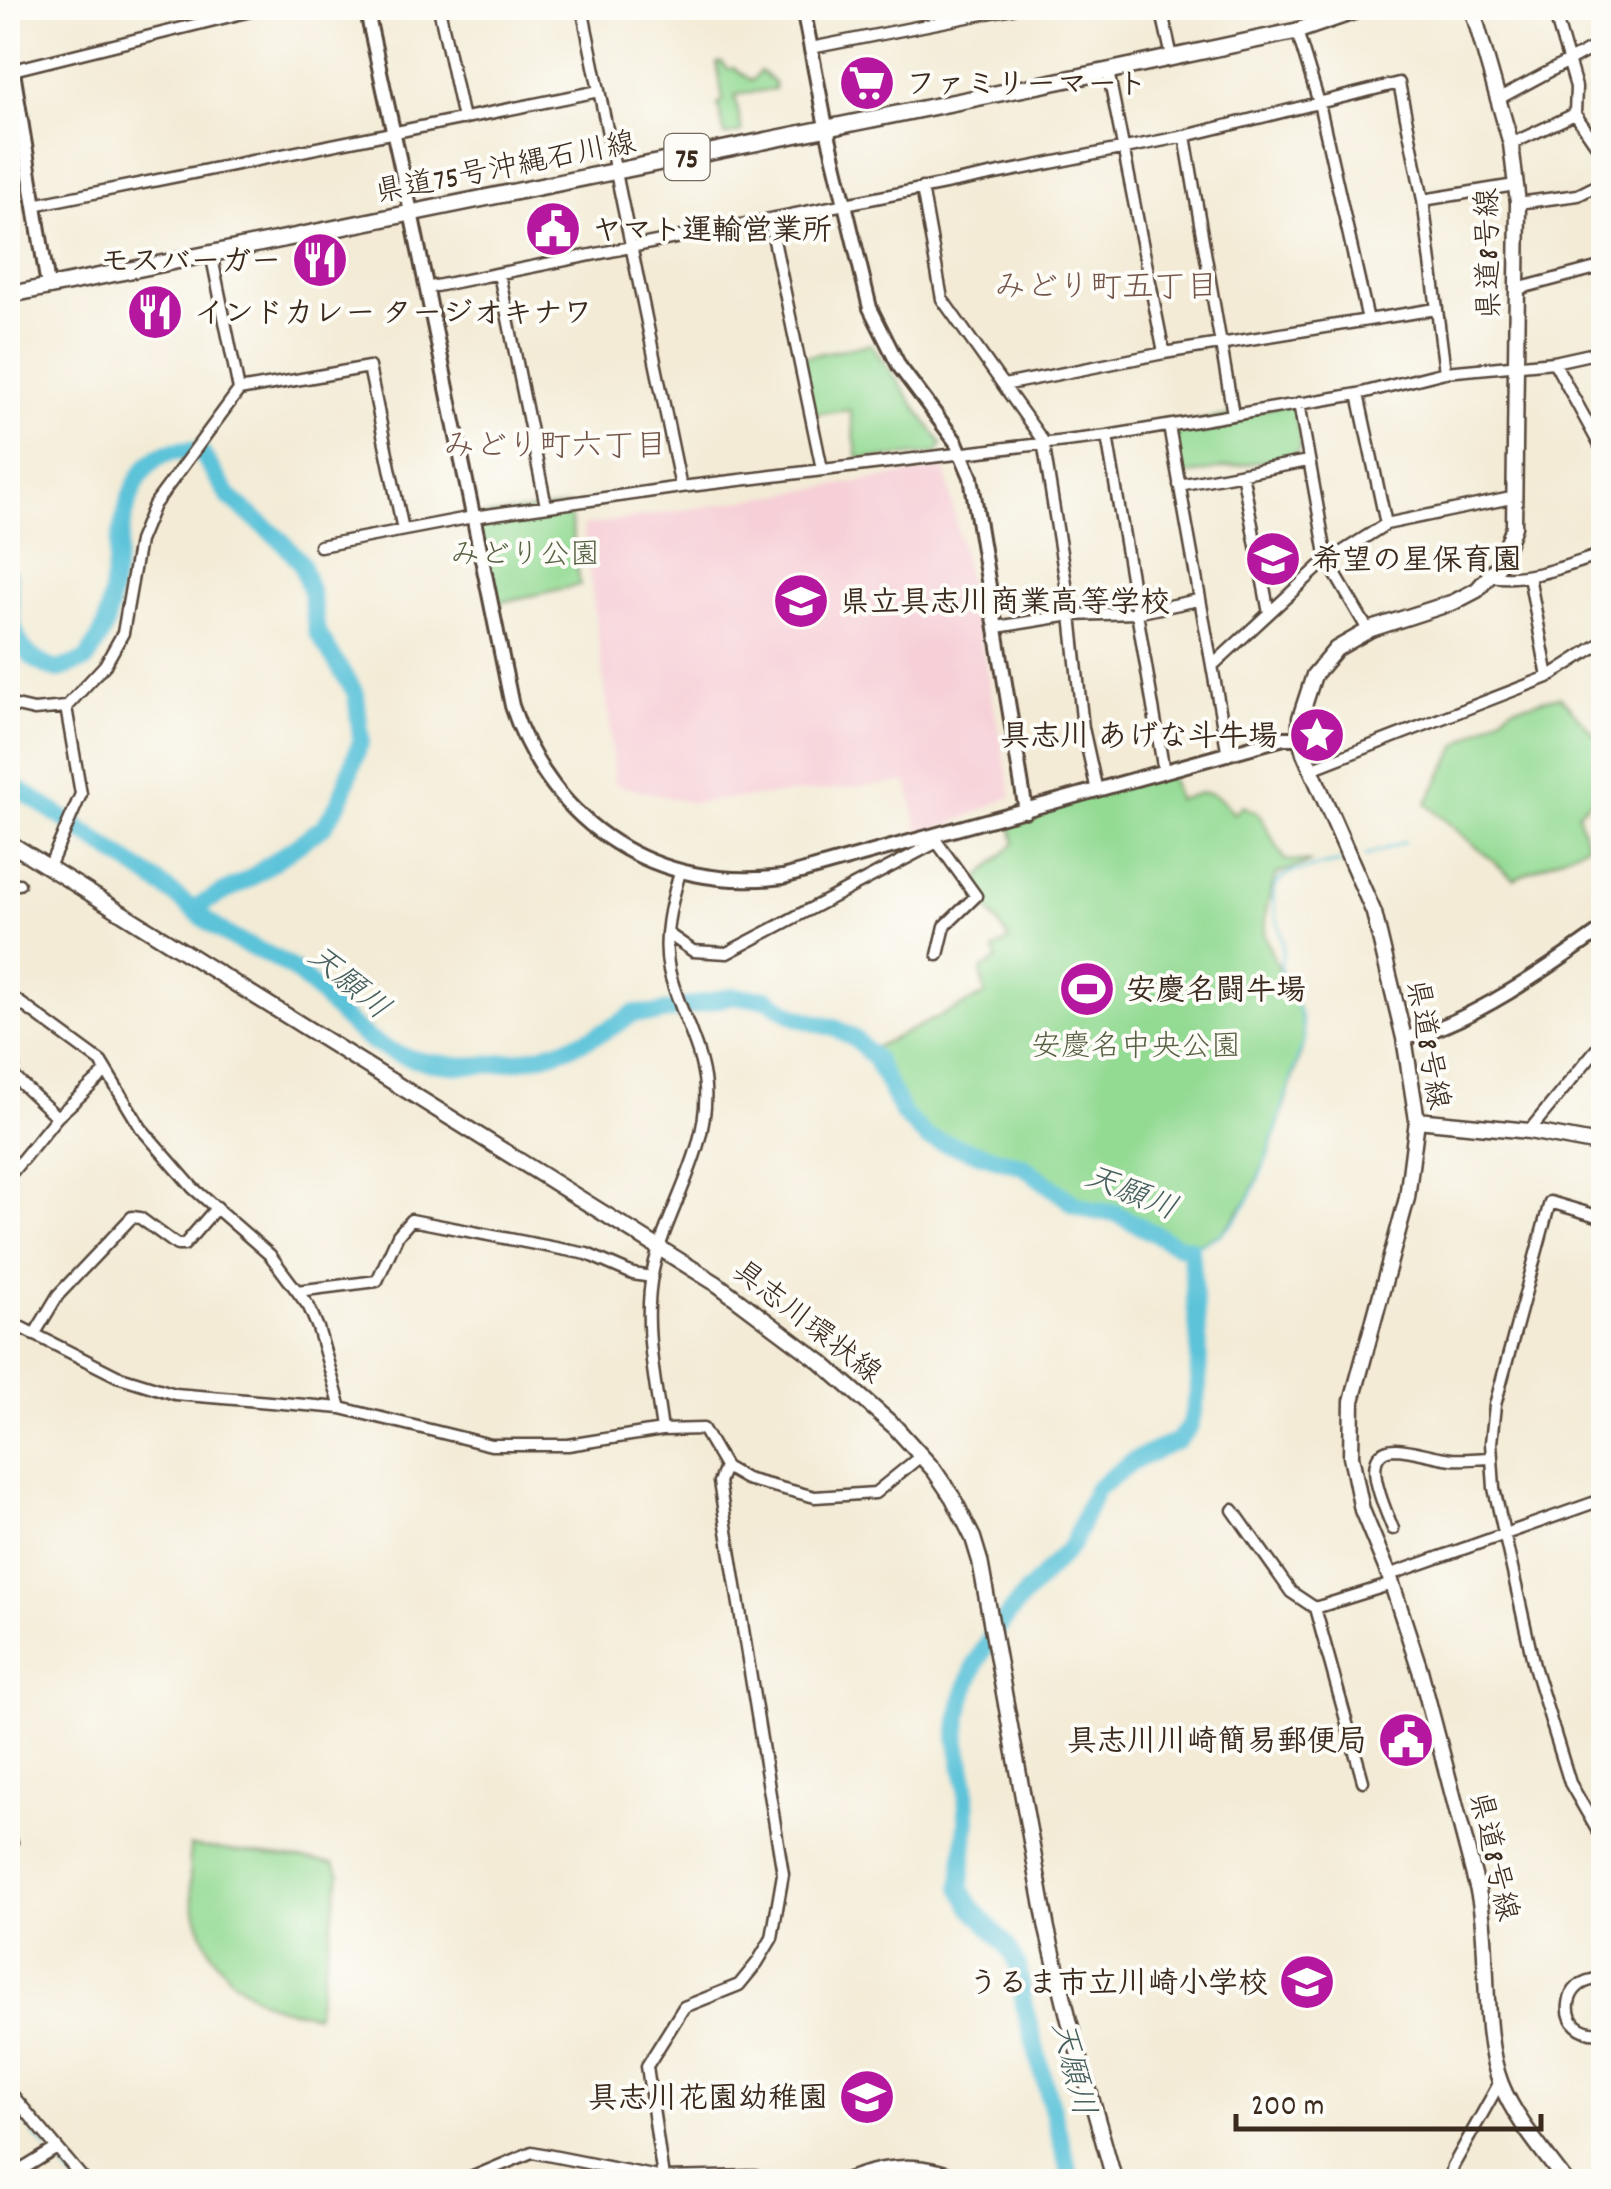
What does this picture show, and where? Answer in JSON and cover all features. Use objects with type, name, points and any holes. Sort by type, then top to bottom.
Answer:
[{"type":"main road","name":"県道75号沖縄石川線","points":[[8,295],[1172,58],[1297,31],[1364,8]]},
{"type":"main road","name":"県道8号線","points":[[1472,8],[1511,144],[1518,204],[1514,527],[1505,553],[1477,590],[1454,602],[1368,630],[1336,649],[1314,675],[1303,703],[1300,738],[1374,913],[1404,1038],[1417,1120],[1407,1198],[1352,1401],[1352,1456],[1357,1489],[1420,1670],[1486,1927],[1492,2052],[1500,2082],[1523,2123],[1566,2182]]},
{"type":"main road","name":"具志川環状線","points":[[8,842],[660,1247],[760,1314],[821,1362],[922,1455],[964,1518],[980,1561],[1048,1929],[1115,2182]]},
{"type":"main road","points":[[1417,1120],[1529,1131],[1604,1146]]},
{"type":"street","points":[[13,70],[264,8]]},
{"type":"street","points":[[366,8],[412,212],[512,706],[539,767],[560,796],[592,827],[630,851],[680,872],[747,880],[783,877],[936,838],[1284,738],[1300,738]]},
{"type":"street","points":[[439,8],[463,119]]},
{"type":"street","points":[[582,8],[681,486]]},
{"type":"street","points":[[803,8],[866,295],[882,338],[946,425],[962,454],[978,504],[1026,811]]},
{"type":"street","points":[[811,48],[955,13],[1014,8]]},
{"type":"street","points":[[1160,8],[1172,58]]},
{"type":"street","points":[[1552,8],[1570,59],[1576,87],[1575,114],[1604,156]]},
{"type":"street","points":[[1297,31],[1319,103],[1368,320]]},
{"type":"street","points":[[8,40],[48,286]]},
{"type":"street","points":[[1498,98],[1604,42]]},
{"type":"street","points":[[1108,71],[1164,353]]},
{"type":"street","points":[[426,288],[1124,149],[1399,83],[1423,200],[1445,372]]},
{"type":"street","points":[[34,204],[599,91]]},
{"type":"street","points":[[1511,144],[1575,114]]},
{"type":"street","points":[[1185,136],[1234,414]]},
{"type":"street","points":[[1518,204],[1578,194],[1604,182]]},
{"type":"street","points":[[1423,200],[1515,185]]},
{"type":"street","points":[[922,188],[942,300],[1043,441],[1083,728],[1097,791]]},
{"type":"street","points":[[770,221],[822,469]]},
{"type":"street","points":[[211,252],[239,390]]},
{"type":"street","points":[[1516,289],[1604,266]]},
{"type":"street","points":[[499,274],[546,506]]},
{"type":"street","points":[[1004,385],[1164,353],[1436,309]]},
{"type":"street","points":[[320,546],[473,517],[681,486],[1107,436],[1358,394],[1445,372],[1554,362],[1604,352]]},
{"type":"street","points":[[1554,362],[1604,453]]},
{"type":"street","points":[[8,704],[34,710],[66,707],[105,664],[123,633],[139,541],[154,505],[239,390],[369,367],[402,530]]},
{"type":"street","points":[[1358,394],[1386,524]]},
{"type":"street","points":[[1300,403],[1327,560],[1368,630]]},
{"type":"street","points":[[1170,426],[1228,755]]},
{"type":"street","points":[[1107,436],[1164,772]]},
{"type":"street","points":[[1179,485],[1308,461]]},
{"type":"street","points":[[1242,474],[1269,613]]},
{"type":"street","points":[[1213,666],[1327,560],[1386,524],[1516,497]]},
{"type":"street","points":[[1491,576],[1529,576],[1604,554]]},
{"type":"street","points":[[1529,576],[1548,677]]},
{"type":"street","points":[[998,627],[1070,615],[1136,613],[1198,600]]},
{"type":"street","points":[[1311,769],[1548,677],[1604,641]]},
{"type":"street","points":[[49,867],[81,794],[66,707]]},
{"type":"street","points":[[667,934],[693,951],[727,953],[936,838]]},
{"type":"street","points":[[936,838],[976,896],[946,926],[938,954]]},
{"type":"street","points":[[662,1430],[647,1311],[660,1247],[699,1136],[705,1089],[699,1056],[672,982],[667,934],[680,872]]},
{"type":"street","points":[[1404,1038],[1430,1032],[1482,1005],[1604,928]]},
{"type":"street","points":[[10,1001],[101,1062],[140,1128],[193,1188],[270,1255],[309,1307],[341,1408]]},
{"type":"street","points":[[1529,1131],[1604,1040]]},
{"type":"street","points":[[8,1060],[14,1066],[10,1078],[57,1117]]},
{"type":"street","points":[[8,1177],[57,1117],[105,1073]]},
{"type":"street","points":[[1604,1218],[1550,1202],[1494,1405],[1492,1458],[1494,1488],[1534,1666],[1570,1783],[1604,1842]]},
{"type":"street","points":[[34,1334],[58,1296],[132,1217],[140,1218],[178,1246],[184,1245],[217,1207]]},
{"type":"street","points":[[297,1291],[377,1281],[398,1235],[411,1220],[587,1254],[632,1274],[652,1277]]},
{"type":"street","points":[[8,1321],[117,1376],[176,1394],[341,1408],[492,1445],[568,1445],[662,1430],[704,1429],[725,1467],[746,1479],[815,1497],[875,1493],[922,1455]]},
{"type":"street","points":[[1393,1529],[1376,1481],[1374,1466],[1380,1455],[1391,1448],[1452,1459],[1492,1458]]},
{"type":"street","points":[[663,2178],[647,2066],[684,2006],[738,1985],[757,1963],[772,1938],[783,1874],[719,1482],[725,1467]]},
{"type":"street","points":[[1315,1608],[1604,1499]]},
{"type":"street","points":[[1232,1510],[1291,1592],[1315,1608],[1363,1781]]},
{"type":"street","points":[[1604,1980],[1593,1978],[1570,1994],[1568,2009],[1572,2022],[1580,2029],[1591,2034],[1604,2032]]},
{"type":"street","points":[[1449,2182],[1461,2151],[1500,2082]]},
{"type":"street","points":[[8,2090],[86,2182]]},
{"type":"street","points":[[8,2178],[57,2148]]},
{"type":"street","points":[[460,2182],[532,2152],[663,2178],[756,2176],[770,2182]]},
{"type":"street","points":[[838,2182],[876,2167],[908,2164],[946,2171],[970,2182]]},
{"type":"shaded area","points":[[945,468],[1012,796],[920,838],[907,782],[692,803],[614,784],[583,526]]},
{"type":"green space","points":[[722,62],[727,69],[734,68],[752,81],[760,71],[774,82],[775,89],[735,95],[742,132],[725,136],[718,104],[723,101],[717,63]]},
{"type":"green space","points":[[871,344],[942,444],[937,453],[858,459],[850,410],[813,414],[802,357]]},
{"type":"green space","points":[[1294,404],[1301,447],[1293,456],[1178,476],[1169,426]]},
{"type":"green space","name":"みどり公園","points":[[569,506],[580,585],[502,602],[492,611],[473,517]]},
{"type":"green space","points":[[1560,696],[1603,745],[1603,789],[1578,812],[1587,845],[1514,879],[1426,804],[1458,745],[1513,707]]},
{"type":"green space","name":"安慶名中央公園","points":[[1169,770],[1177,800],[1210,793],[1234,814],[1243,806],[1259,814],[1285,860],[1311,862],[1277,874],[1266,913],[1266,937],[1300,1014],[1304,1042],[1270,1151],[1248,1200],[1221,1234],[1190,1248],[1176,1245],[1116,1213],[1074,1204],[1036,1174],[1007,1160],[927,1138],[903,1114],[867,1051],[985,995],[981,970],[997,960],[994,950],[1009,940],[980,897],[978,878],[1015,843],[1009,818]]},
{"type":"green space","points":[[190,1846],[333,1863],[340,1874],[316,2015],[277,2007],[253,1995],[218,1962],[206,1942],[192,1896]]},
{"type":"waterway","name":"天願川","points":[[8,575],[12,621],[29,655],[57,670],[86,660],[105,626],[131,495],[142,473],[158,457],[189,450],[202,454],[229,497],[282,541],[301,563],[317,632],[356,694],[361,740],[340,801],[324,826],[249,879],[192,909]]},
{"type":"waterway","name":"天願川","points":[[8,782],[160,884],[227,935],[294,970],[367,1038],[397,1054],[430,1062],[503,1063],[574,1045],[634,1013],[655,1014],[732,996],[768,999],[796,1017],[837,1029],[855,1039],[875,1059],[903,1114],[927,1138],[1023,1166],[1074,1204],[1115,1213],[1176,1245],[1190,1248],[1199,1346],[1198,1392],[1190,1426],[1177,1441],[1133,1461],[1096,1489],[1072,1545],[991,1637],[976,1663],[959,1721],[957,1738],[966,1785],[967,1820],[961,1887],[971,1906],[1007,1946],[1018,1966],[1024,2006],[1072,2182]]},
{"type":"waterway","points":[[1365,856],[1405,842]]},
{"type":"waterway","points":[[1190,1248],[1219,1235],[1236,1219],[1249,1198],[1271,1145],[1304,1042],[1300,1015],[1281,970],[1283,943],[1274,903],[1276,885],[1292,872],[1341,862]]},
{"type":"waterway","points":[[8,2103],[48,2150]]},
{"type":"waterway","points":[[54,2156],[76,2182]]},
{"type":"place","name":"ファミリーマート","points":[[867,83]]},
{"type":"place","name":"ヤマト運輸営業所","points":[[553,229]]},
{"type":"place","name":"モスバーガー","points":[[320,260]]},
{"type":"place","name":"インドカレー タージオキナワ","points":[[155,312]]},
{"type":"place","name":"希望の星保育園","points":[[1273,559]]},
{"type":"place","name":"県立具志川商業高等学校","points":[[801,601]]},
{"type":"place","name":"具志川 あげな斗牛場","points":[[1317,735]]},
{"type":"place","name":"安慶名闘牛場","points":[[1087,989]]},
{"type":"place","name":"具志川川崎簡易郵便局","points":[[1406,1740]]},
{"type":"place","name":"うるま市立川崎小学校","points":[[1307,1982]]},
{"type":"place","name":"具志川花園幼稚園","points":[[867,2097]]},
{"type":"district","name":"みどり町五丁目","points":[[1106,285]]},
{"type":"district","name":"みどり町六丁目","points":[[555,444]]}]
